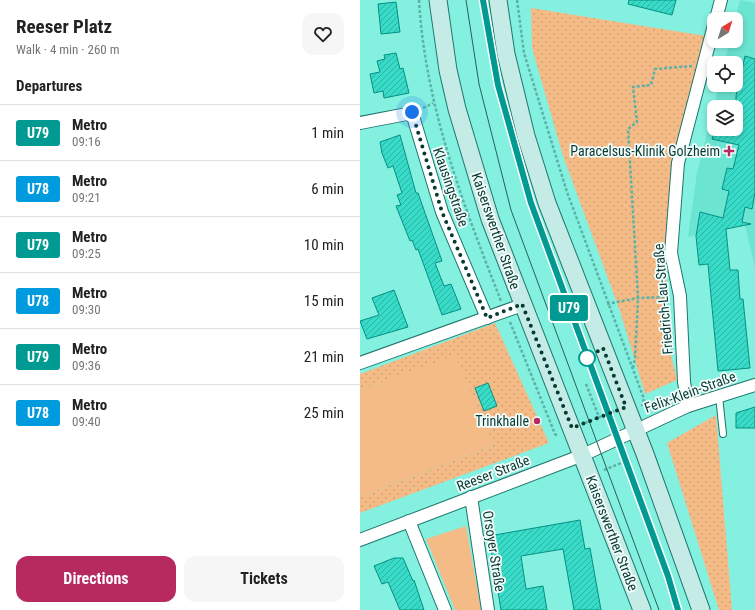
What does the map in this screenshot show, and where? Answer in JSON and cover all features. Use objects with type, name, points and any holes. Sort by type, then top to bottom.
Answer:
[{"type":"street","name":"Kaiserswerther Straße","points":[[438,0],[448,70],[457,109],[490,218],[522,304],[583,455],[642,610]]},
{"type":"street","points":[[498,0],[506,54],[526,136],[548,203],[634,407],[635,429],[701,610]]},
{"type":"street","points":[[718,12],[721,0]]},
{"type":"street","name":"Friedrich-Lau-Straße","points":[[688,406],[684,382],[680,296],[671,252],[678,163],[708,48]]},
{"type":"street","name":"Klausingstraße","points":[[360,123],[412,112],[442,212],[487,318]]},
{"type":"street","points":[[360,363],[522,304]]},
{"type":"street","name":"Felix-Klein-Straße","points":[[635,429],[688,406],[755,385]]},
{"type":"street","name":"Reeser Straße","points":[[360,540],[583,455],[635,429]]},
{"type":"street","name":"Orsoyer Straße","points":[[471,497],[488,610]]},
{"type":"street","points":[[409,521],[446,610]]},
{"type":"lane","points":[[719,396],[723,434]]},
{"type":"path","name":"Kaiserswerther Straße","points":[[419,0],[421,29],[433,103],[467,213],[506,311]]},
{"type":"path","points":[[518,0],[524,53],[568,192],[607,304],[644,399]]},
{"type":"path","points":[[633,368],[635,358],[638,298],[628,129],[637,122],[634,87],[651,85],[654,69],[694,66],[702,69]]},
{"type":"path","points":[[607,304],[638,298],[663,298]]},
{"type":"path","points":[[586,384],[599,417]]},
{"type":"path","points":[[555,434],[599,417],[634,407],[644,399]]},
{"type":"path","points":[[634,407],[644,399]]},
{"type":"path","points":[[590,475],[645,454]]},
{"type":"shaded area","name":"Paracelsus-Klinik Golzheim","points":[[740,0],[755,3],[755,268],[745,225],[688,237],[697,173],[707,133],[707,136],[743,136],[743,100],[715,100],[717,92],[743,92],[743,56],[726,56],[728,48],[743,48],[743,12],[737,12]]},
{"type":"shaded area","points":[[531,8],[706,36],[666,253],[667,339],[677,380],[645,394],[620,311],[563,156],[532,48]]},
{"type":"shaded area","points":[[495,323],[549,443],[360,513],[360,497],[494,445],[455,355],[360,390],[360,374]]},
{"type":"shaded area","points":[[455,354],[494,445],[360,497],[360,390]]},
{"type":"shaded area","points":[[716,415],[732,610],[719,610],[667,443]]},
{"type":"shaded area","points":[[466,526],[481,610],[455,610],[426,539]]},
{"type":"building","points":[[629,0],[676,0],[672,15],[628,4]]},
{"type":"building","points":[[396,2],[400,32],[381,34],[378,4]]},
{"type":"building","points":[[396,53],[400,69],[403,68],[409,93],[384,98],[383,91],[374,93],[370,74],[380,72],[377,61],[385,59],[384,55]]},
{"type":"building","points":[[745,56],[755,59],[755,193],[752,209],[745,207],[742,222],[751,224],[726,229],[730,270],[738,270],[740,299],[743,299],[750,368],[718,371],[708,264],[699,265],[696,236],[700,212],[723,218],[729,191],[722,189],[727,168],[733,169],[739,145],[712,139],[713,136],[743,136],[743,100],[736,100],[736,96],[737,92],[743,92],[743,65]]},
{"type":"building","points":[[400,135],[416,193],[418,193],[442,261],[435,263],[444,286],[451,284],[461,309],[442,315],[418,249],[416,250],[412,240],[410,241],[396,206],[401,205],[397,195],[402,193],[393,166],[388,168],[382,153],[380,142]]},
{"type":"building","points":[[394,290],[408,327],[367,339],[360,321],[379,315],[372,298]]},
{"type":"building","points":[[488,383],[497,406],[484,411],[475,388]]},
{"type":"building","points":[[755,407],[755,428],[736,428],[736,413]]},
{"type":"building","points":[[580,520],[585,549],[590,548],[601,610],[574,610],[563,549],[521,556],[526,589],[543,586],[547,610],[501,610],[489,536]]},
{"type":"building","points":[[394,558],[403,558],[413,581],[414,580],[424,610],[400,610],[388,582],[382,584],[374,566]]},
{"type":"tram line","points":[[466,0],[479,84],[511,210],[659,610]]},
{"type":"tram line","points":[[483,0],[498,85],[531,203],[668,576],[678,610]]},
{"type":"metro line","name":"U79","points":[[483,0],[498,85],[531,203],[668,576],[678,610]]},
{"type":"place","name":"Paracelsus-Klinik Golzheim","points":[[729,151]]},
{"type":"place","name":"Trinkhalle","points":[[537,421]]},
{"type":"route","points":[[412,112],[442,212],[487,318],[522,304],[572,428],[626,407],[603,348],[587,358]]}]
